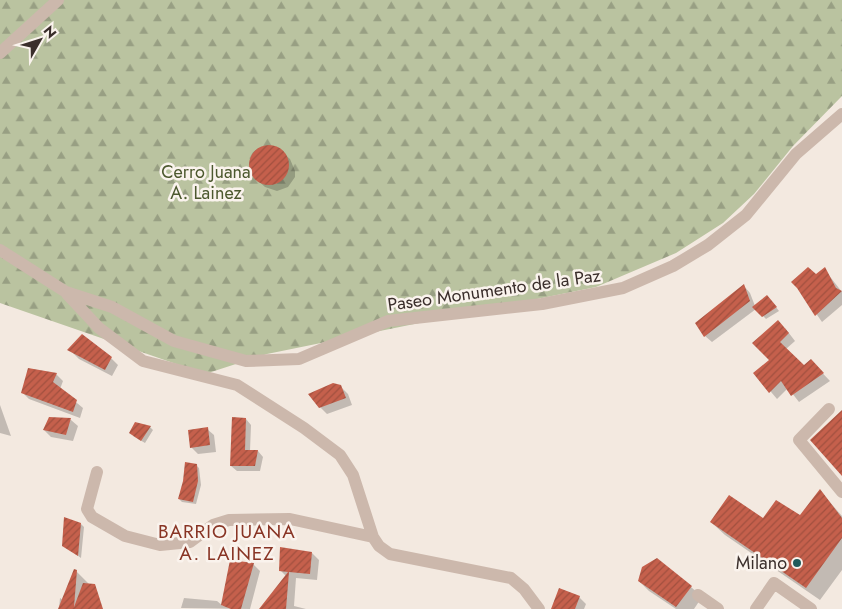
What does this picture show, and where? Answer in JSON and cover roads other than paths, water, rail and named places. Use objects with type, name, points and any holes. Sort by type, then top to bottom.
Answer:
[{"type":"street","points":[[0,53],[58,0]]},
{"type":"street","name":"Paseo Monumento de la Paz","points":[[0,250],[66,292],[112,307],[174,341],[246,361],[299,359],[388,321],[542,304],[623,288],[673,266],[708,245],[746,215],[796,154],[842,114]]},
{"type":"street","points":[[66,292],[99,328],[143,361],[237,385],[304,428],[340,454],[353,475],[373,537],[379,546],[390,554],[511,578],[524,588],[539,609]]},
{"type":"street","points":[[829,410],[799,440],[842,492]]},
{"type":"street","points":[[97,472],[87,509],[92,517],[124,536],[160,545],[190,542],[213,525],[228,520],[290,519],[373,537]]},
{"type":"street","points":[[756,609],[774,583],[811,609]]},
{"type":"street","points":[[698,595],[718,609]]},
{"type":"place","name":"Milano","points":[[797,563]]},
{"type":"district","name":"BARRIO JUANA A. LAINEZ","points":[[227,542]]},
{"type":"park label","name":"Cerro Juana A. Lainez","points":[[206,182]]}]
